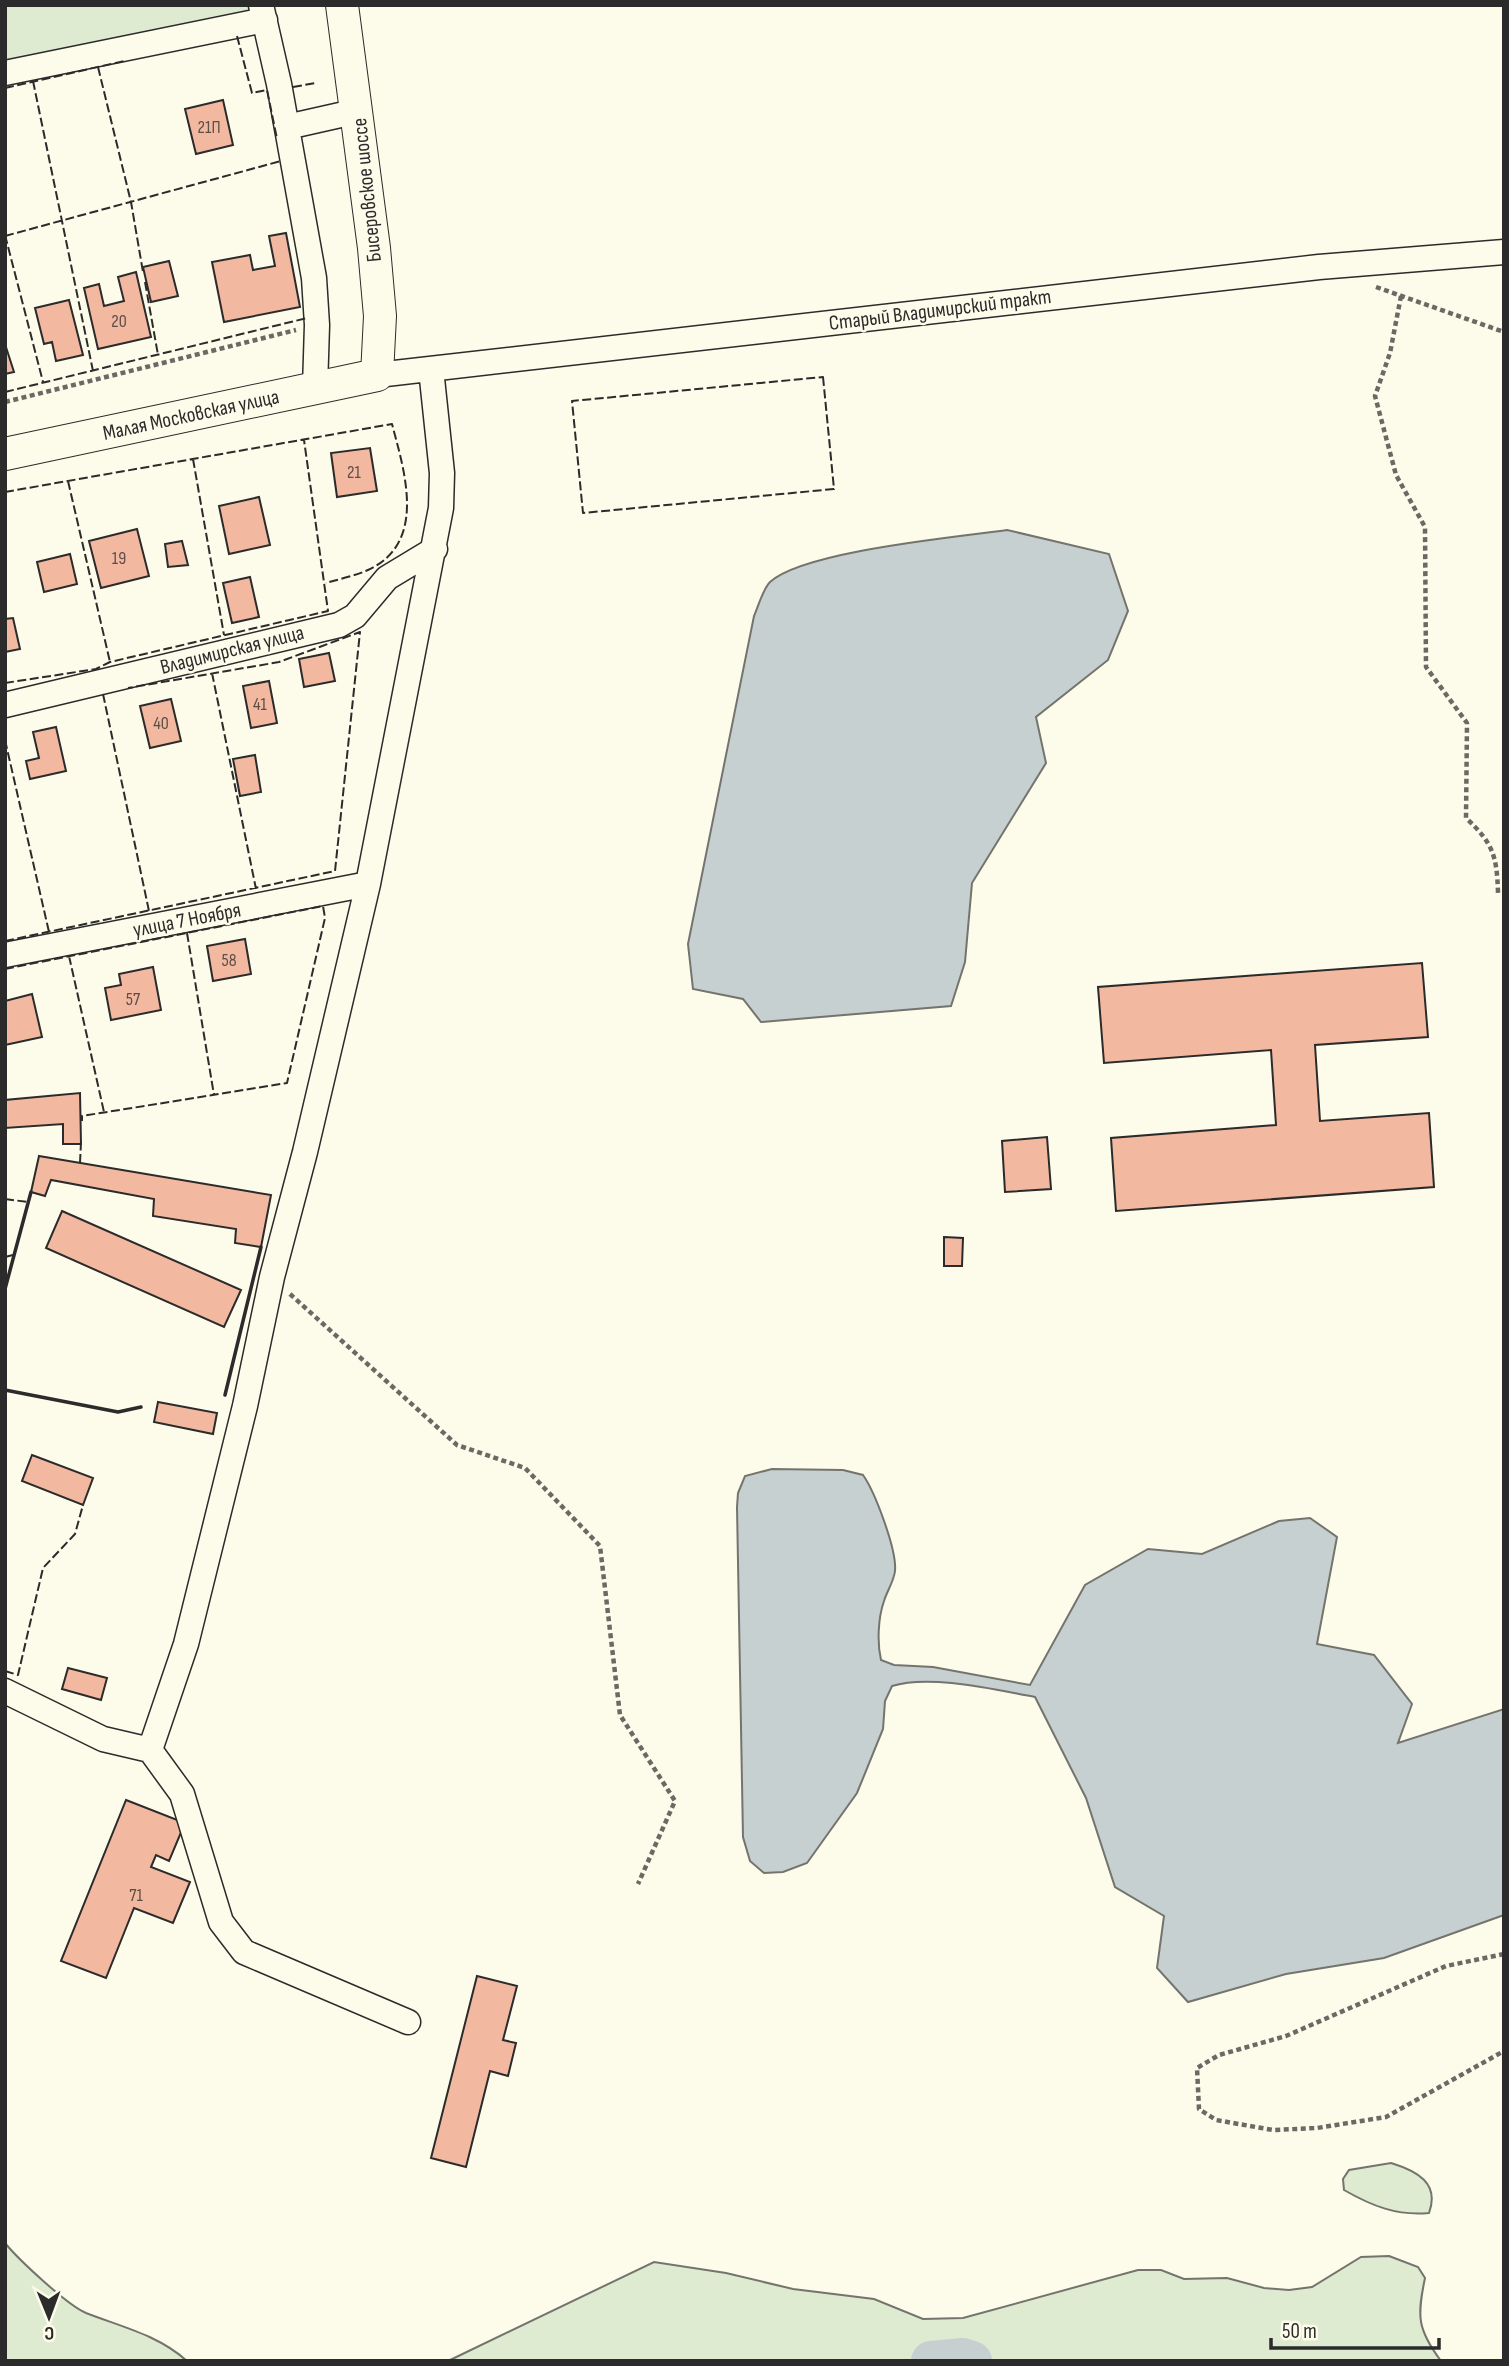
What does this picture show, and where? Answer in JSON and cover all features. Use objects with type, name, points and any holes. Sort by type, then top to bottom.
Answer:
[{"type":"main road","name":"Бисеровское шоссе","points":[[342,5],[358,111],[380,316],[377,375]]},
{"type":"main road","name":"Малая Московская улица","points":[[5,454],[377,375]]},
{"type":"street","points":[[5,74],[263,13],[314,278],[317,325],[315,388]]},
{"type":"street","points":[[287,127],[358,111]]},
{"type":"street","name":"Старый Владимирский тракт","points":[[377,375],[1319,267],[1504,252]]},
{"type":"street","points":[[150,1750],[186,1644],[368,884],[435,549],[442,473],[431,369]]},
{"type":"street","name":"Владимирская улица","points":[[5,705],[339,625],[355,616],[387,578],[435,549]]},
{"type":"street","name":"улица 7 Ноября","points":[[5,955],[368,884]]},
{"type":"street","points":[[5,1691],[103,1739],[150,1750],[181,1794],[221,1922],[244,1952],[408,2022]]},
{"type":"path","points":[[1366,283],[1504,332]]},
{"type":"path","points":[[1401,296],[1390,353],[1375,397],[1396,475],[1425,527],[1426,667],[1467,723],[1466,818],[1486,837],[1497,862],[1498,893]]},
{"type":"path","points":[[5,402],[317,325]]},
{"type":"path","points":[[272,1277],[457,1445],[525,1468],[600,1546],[620,1715],[675,1801],[638,1884]]},
{"type":"path","points":[[1504,1954],[1446,1966],[1286,2036],[1219,2054],[1197,2068],[1199,2109],[1216,2120],[1273,2130],[1317,2128],[1386,2117],[1504,2051]]},
{"type":"green space","points":[[5,5],[261,5],[265,20],[5,73]]},
{"type":"green space","points":[[1391,2163],[1417,2174],[1429,2186],[1432,2203],[1429,2213],[1385,2209],[1344,2190],[1343,2179],[1349,2170]]},
{"type":"green space","points":[[5,2243],[20,2260],[67,2301],[86,2313],[164,2344],[187,2361],[5,2361]]},
{"type":"green space","points":[[1389,2256],[1418,2267],[1425,2278],[1421,2322],[1427,2340],[1441,2361],[448,2361],[654,2262],[726,2273],[793,2289],[874,2299],[923,2319],[963,2318],[1138,2270],[1161,2270],[1184,2279],[1227,2278],[1264,2288],[1289,2290],[1312,2287],[1361,2257]]},
{"type":"shaded area","points":[[1007,530],[1109,554],[1128,611],[1108,660],[1036,717],[1046,763],[972,883],[965,962],[951,1006],[761,1022],[743,999],[693,989],[688,944],[754,616],[767,585],[788,571],[847,554],[919,541]]},
{"type":"shaded area","points":[[772,1469],[843,1470],[863,1475],[868,1483],[884,1521],[895,1562],[894,1575],[879,1623],[881,1660],[894,1665],[933,1667],[1030,1685],[1085,1585],[1148,1549],[1202,1554],[1279,1521],[1310,1518],[1337,1537],[1317,1644],[1374,1655],[1412,1704],[1398,1743],[1504,1709],[1504,1915],[1384,1958],[1286,1974],[1188,2002],[1157,1968],[1164,1916],[1115,1887],[1086,1798],[1035,1697],[944,1682],[892,1686],[885,1701],[883,1729],[857,1793],[807,1863],[783,1872],[764,1873],[750,1861],[743,1837],[737,1507],[738,1493],[745,1476]]},
{"type":"building","points":[[223,100],[233,145],[196,154],[185,109]]},
{"type":"building","points":[[286,233],[300,307],[224,322],[212,262],[250,255],[253,270],[275,266],[269,236]]},
{"type":"building","points":[[169,261],[178,296],[151,302],[143,267]]},
{"type":"building","points":[[136,272],[151,337],[98,349],[84,288],[99,284],[104,306],[124,301],[118,277]]},
{"type":"building","points":[[69,300],[83,355],[56,361],[52,342],[44,344],[35,308]]},
{"type":"building","points":[[5,344],[14,372],[5,374]]},
{"type":"building","points":[[370,448],[377,491],[337,497],[331,453]]},
{"type":"building","points":[[259,497],[270,545],[229,554],[219,506]]},
{"type":"building","points":[[137,529],[149,576],[101,588],[89,541]]},
{"type":"building","points":[[182,541],[188,565],[168,567],[165,544]]},
{"type":"building","points":[[70,554],[77,584],[44,592],[37,562]]},
{"type":"building","points":[[250,577],[259,617],[232,623],[223,583]]},
{"type":"building","points":[[13,618],[20,649],[5,652],[5,619]]},
{"type":"building","points":[[329,653],[335,681],[304,687],[299,659]]},
{"type":"building","points":[[269,681],[277,723],[251,728],[243,686]]},
{"type":"building","points":[[171,699],[181,741],[150,748],[140,706]]},
{"type":"building","points":[[56,727],[66,771],[30,779],[26,761],[39,758],[33,732]]},
{"type":"building","points":[[255,755],[261,792],[240,796],[233,759]]},
{"type":"building","points":[[245,939],[251,974],[213,981],[207,946]]},
{"type":"building","points":[[1422,963],[1428,1037],[1315,1045],[1320,1121],[1429,1113],[1434,1187],[1116,1211],[1111,1138],[1276,1125],[1271,1050],[1104,1063],[1098,987]]},
{"type":"building","points":[[153,967],[161,1010],[111,1020],[105,988],[121,985],[119,974]]},
{"type":"building","points":[[32,994],[42,1037],[5,1045],[5,1001]]},
{"type":"building","points":[[80,1093],[81,1144],[63,1144],[63,1124],[5,1128],[5,1100]]},
{"type":"building","points":[[1047,1137],[1051,1189],[1005,1192],[1002,1141]]},
{"type":"building","points":[[39,1156],[271,1195],[261,1247],[235,1243],[236,1229],[153,1216],[154,1199],[51,1180],[45,1196],[31,1192]]},
{"type":"building","points":[[62,1211],[241,1290],[224,1327],[46,1248]]},
{"type":"building","points":[[944,1237],[963,1238],[962,1266],[944,1266]]},
{"type":"building","points":[[158,1402],[217,1413],[213,1434],[154,1422]]},
{"type":"building","points":[[32,1455],[93,1478],[83,1505],[22,1481]]},
{"type":"building","points":[[68,1668],[107,1678],[101,1700],[62,1689]]},
{"type":"building","points":[[126,1800],[185,1823],[169,1861],[156,1855],[151,1867],[190,1882],[173,1923],[134,1908],[106,1978],[61,1961]]},
{"type":"building","points":[[477,1976],[517,1986],[503,2040],[516,2043],[508,2076],[490,2071],[466,2167],[431,2158]]},
{"type":"waterway","points":[[931,2361],[963,2358],[972,2361]]},
{"type":"fence","points":[[237,36],[252,93],[267,90],[277,139]]},
{"type":"fence","points":[[5,88],[124,61]]},
{"type":"fence","points":[[98,67],[131,202],[143,272]]},
{"type":"fence","points":[[33,81],[93,371]]},
{"type":"fence","points":[[293,87],[316,83]]},
{"type":"fence","points":[[5,236],[281,161]]},
{"type":"fence","points":[[5,235],[43,382]]},
{"type":"fence","points":[[145,282],[158,355]]},
{"type":"fence","points":[[5,392],[307,318]]},
{"type":"fence","points":[[823,377],[834,489],[583,513],[572,401],[823,377]]},
{"type":"fence","points":[[5,492],[392,424],[406,485],[405,525],[398,543],[387,558],[368,570],[326,583]]},
{"type":"fence","points":[[5,683],[96,669],[110,662],[328,611],[304,440]]},
{"type":"fence","points":[[193,459],[224,635]]},
{"type":"fence","points":[[68,481],[110,662]]},
{"type":"fence","points":[[5,941],[335,871],[360,632],[279,662],[128,688]]},
{"type":"fence","points":[[212,673],[256,889]]},
{"type":"fence","points":[[103,694],[149,911]]},
{"type":"fence","points":[[5,740],[49,932]]},
{"type":"fence","points":[[5,969],[323,906],[325,918],[287,1083],[82,1116],[82,1121]]},
{"type":"fence","points":[[187,933],[214,1095]]},
{"type":"fence","points":[[69,956],[104,1112]]},
{"type":"fence","points":[[80,1163],[81,1142]]},
{"type":"fence","points":[[5,1199],[28,1202]]},
{"type":"fence","points":[[5,1257],[13,1255]]},
{"type":"fence","points":[[5,1671],[18,1675],[43,1568],[75,1534],[83,1505]]},
{"type":"wall","points":[[5,1289],[31,1192]]},
{"type":"wall","points":[[225,1395],[261,1247]]},
{"type":"wall","points":[[5,1390],[118,1412],[141,1407]]}]
